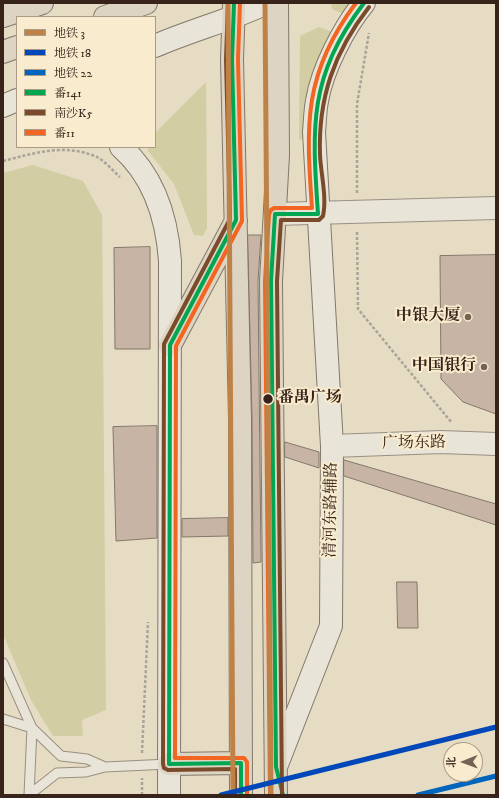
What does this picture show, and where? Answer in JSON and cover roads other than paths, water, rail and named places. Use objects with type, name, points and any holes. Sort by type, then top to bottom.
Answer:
[{"type":"main road","points":[[3,16],[42,3]]},
{"type":"main road","points":[[108,16],[146,3]]},
{"type":"main road","points":[[156,46],[233,11],[267,3]]},
{"type":"main road","points":[[276,795],[272,280],[278,155],[277,3]]},
{"type":"main road","name":"清河东路辅路","points":[[276,767],[330,626],[332,446],[314,132],[317,100],[326,71],[346,27],[364,3]]},
{"type":"main road","points":[[233,11],[232,59],[240,419],[241,795]]},
{"type":"main road","points":[[3,52],[16,47]]},
{"type":"main road","points":[[3,106],[16,100]]},
{"type":"main road","points":[[3,110],[16,111]]},
{"type":"main road","points":[[122,148],[145,175],[153,188],[163,213],[168,236],[170,261],[169,795]]},
{"type":"main road","points":[[275,214],[496,208]]},
{"type":"main road","points":[[170,345],[236,220]]},
{"type":"main road","name":"广场东路","points":[[332,446],[441,442],[496,444]]},
{"type":"main road","points":[[169,764],[241,763]]},
{"type":"main road","points":[[276,767],[283,795]]},
{"type":"lane","points":[[3,663],[32,728],[61,756],[87,759],[105,767]]},
{"type":"lane","points":[[3,719],[32,728]]},
{"type":"lane","points":[[29,795],[32,728]]},
{"type":"lane","points":[[29,795],[57,773],[86,772],[105,767],[169,764]]},
{"type":"metro line","name":"3","points":[[228,3],[233,795]]},
{"type":"metro line","name":"3","points":[[265,3],[271,795]]},
{"type":"metro line","name":"18","points":[[221,795],[496,727]]},
{"type":"metro line","name":"22","points":[[418,795],[496,776]]},
{"type":"place","name":"中银大厦","points":[[468,317]]},
{"type":"place","name":"中国银行","points":[[484,367]]},
{"type":"place","name":"番禺广场","points":[[268,399]]}]
